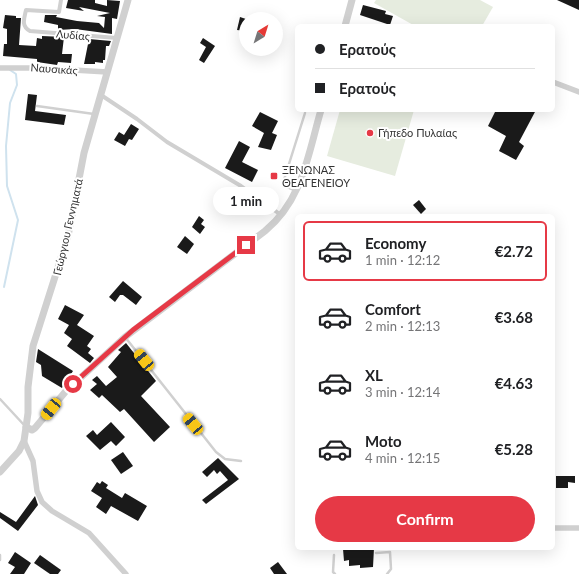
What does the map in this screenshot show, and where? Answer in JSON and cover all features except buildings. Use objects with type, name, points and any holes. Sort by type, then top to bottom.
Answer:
[{"type":"street","name":"Λυδίας","points":[[61,0],[59,12],[26,10],[23,24],[30,31],[117,38]]},
{"type":"street","name":"Γεώργιου Γεννηματά","points":[[0,472],[19,451],[24,440],[28,387],[34,346],[68,236],[84,153],[128,0]]},
{"type":"street","points":[[346,24],[352,0]]},
{"type":"street","name":"Ναυσικάς","points":[[0,68],[39,68],[107,72]]},
{"type":"street","points":[[555,83],[579,92]]},
{"type":"street","points":[[100,95],[167,142],[241,186],[282,215]]},
{"type":"street","points":[[26,427],[32,430],[35,428],[66,391],[125,337],[265,231],[282,215],[296,191],[320,112]]},
{"type":"street","points":[[24,440],[33,461],[37,491],[42,502],[52,511],[89,533],[126,574]]},
{"type":"street","points":[[555,528],[579,528]]},
{"type":"lane","points":[[37,106],[94,114]]},
{"type":"lane","points":[[296,191],[284,185],[286,172],[305,113]]},
{"type":"lane","points":[[286,172],[304,168]]},
{"type":"lane","points":[[125,337],[216,452],[225,458],[241,461]]},
{"type":"lane","points":[[0,399],[26,427]]},
{"type":"lane","points":[[376,553],[390,552],[392,569],[387,574]]},
{"type":"lane","points":[[0,555],[0,560]]},
{"type":"lane","points":[[334,555],[333,572],[335,574]]},
{"type":"shaded area","points":[[376,0],[480,0],[493,7],[483,24],[411,24],[374,3]]},
{"type":"shaded area","name":"Γήπεδο Πυλαίας","points":[[339,112],[413,112],[395,176],[327,156]]},
{"type":"waterway","points":[[4,287],[18,220],[7,186],[6,146],[10,103],[17,85],[16,74],[10,70]]},
{"type":"place","name":"Γήπεδο Πυλαίας","points":[[370,133]]},
{"type":"place","name":"ΞΕΝΩΝΑΣ ΘΕΑΓΕΝΕΙΟΥ","points":[[274,176]]},
{"type":"route","points":[[73,384],[133,330],[246,245]]}]
